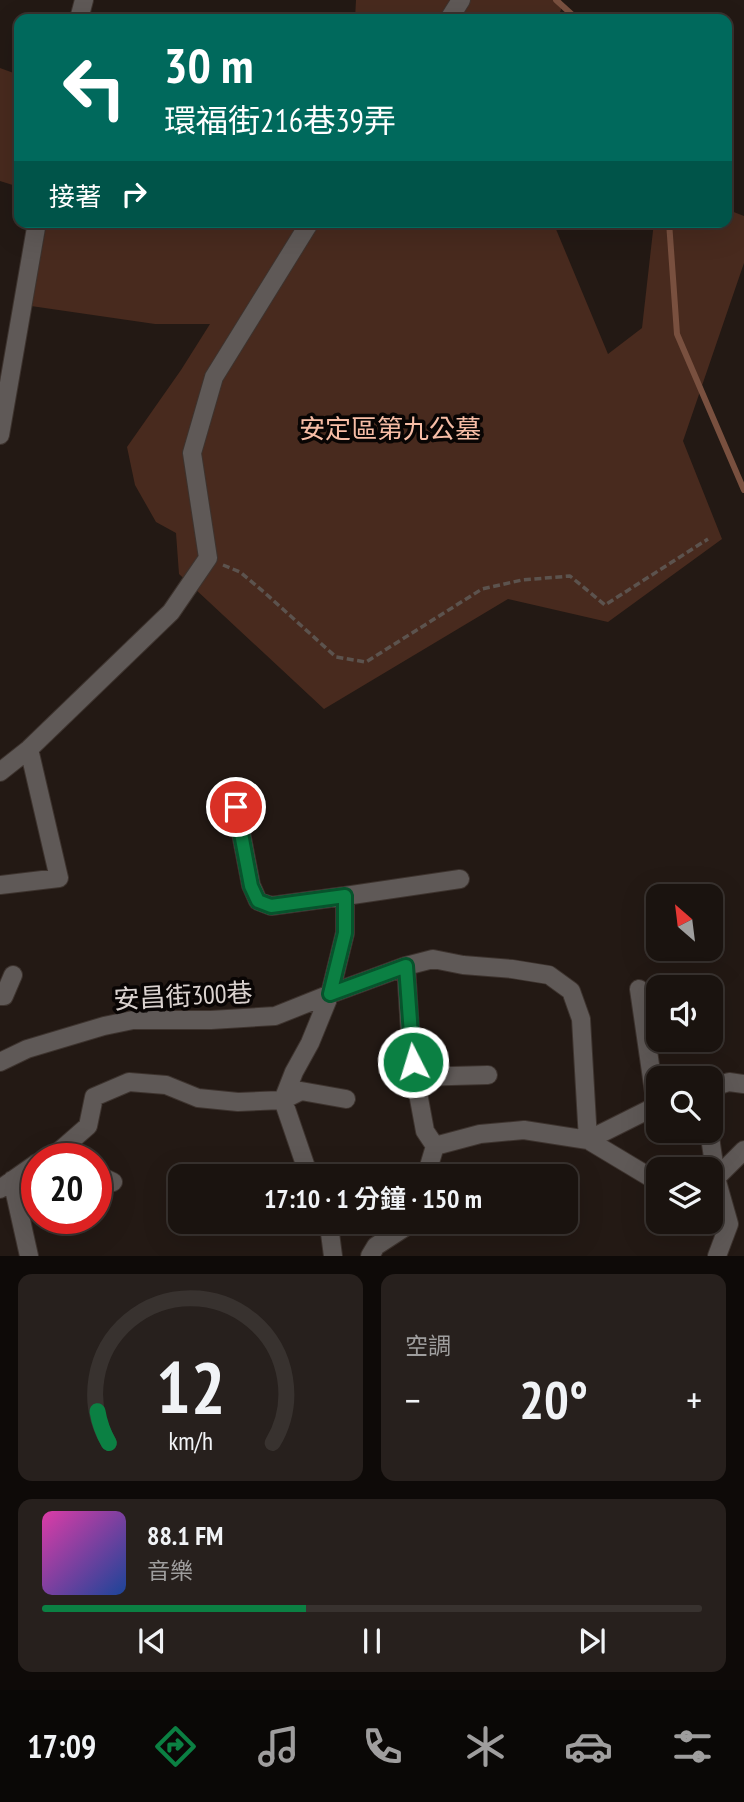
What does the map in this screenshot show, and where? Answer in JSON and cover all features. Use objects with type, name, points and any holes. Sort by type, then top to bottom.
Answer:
[{"type":"lane","points":[[0,435],[36,228]]},
{"type":"lane","points":[[0,772],[29,749],[171,612],[208,558],[192,453],[214,377],[306,228]]},
{"type":"lane","points":[[0,885],[59,878],[29,749]]},
{"type":"lane","points":[[236,807],[251,886],[258,901],[271,906],[460,879]]},
{"type":"lane","points":[[305,1164],[283,1100],[330,994],[345,933],[345,896]]},
{"type":"lane","name":"安昌街300巷","points":[[0,1062],[27,1049],[133,1020],[211,1020],[275,1016],[406,966],[433,959],[463,965],[512,969],[549,975],[572,991],[582,1019],[588,1140]]},
{"type":"lane","points":[[406,966],[415,1077],[425,1132],[435,1146]]},
{"type":"lane","points":[[0,996],[4,996],[13,975]]},
{"type":"lane","points":[[639,989],[651,1066]]},
{"type":"lane","points":[[415,1077],[488,1075]]},
{"type":"lane","points":[[70,1143],[88,1126],[94,1097],[129,1082],[166,1085],[198,1098],[238,1102],[283,1100],[301,1091],[346,1099]]},
{"type":"lane","points":[[723,1084],[744,1084]]},
{"type":"lane","points":[[588,1140],[646,1111]]},
{"type":"lane","points":[[435,1146],[480,1134],[524,1130],[588,1140],[646,1175]]},
{"type":"lane","points":[[430,1164],[435,1146]]},
{"type":"lane","points":[[723,1171],[744,1150]]},
{"type":"lane","points":[[21,1174],[6,1184],[29,1256]]},
{"type":"lane","points":[[717,1256],[729,1224],[723,1203]]},
{"type":"lane","points":[[723,1221],[729,1224]]},
{"type":"lane","points":[[330,1234],[333,1256]]},
{"type":"lane","points":[[370,1256],[376,1246],[394,1234]]},
{"type":"path","points":[[208,558],[240,572],[336,657],[366,662],[482,589],[522,580],[570,576],[605,605],[708,539]]},
{"type":"green space","points":[[356,0],[561,0],[563,5],[559,14],[355,14]]},
{"type":"green space","points":[[0,68],[14,73],[14,185],[0,181]]},
{"type":"green space","name":"安定區第九公墓","points":[[732,211],[744,216],[744,263],[683,441],[722,539],[608,622],[508,599],[324,709],[179,574],[176,533],[156,522],[135,485],[127,447],[210,324],[155,324],[31,306],[46,228],[556,228],[608,354],[642,328],[653,228],[732,228]]},
{"type":"waterway","points":[[556,0],[571,14]]},
{"type":"waterway","points":[[669,228],[677,334],[744,490]]},
{"type":"route","points":[[236,807],[251,886],[258,901],[271,906],[345,896],[345,933],[330,994],[406,966],[413,1062]]}]
